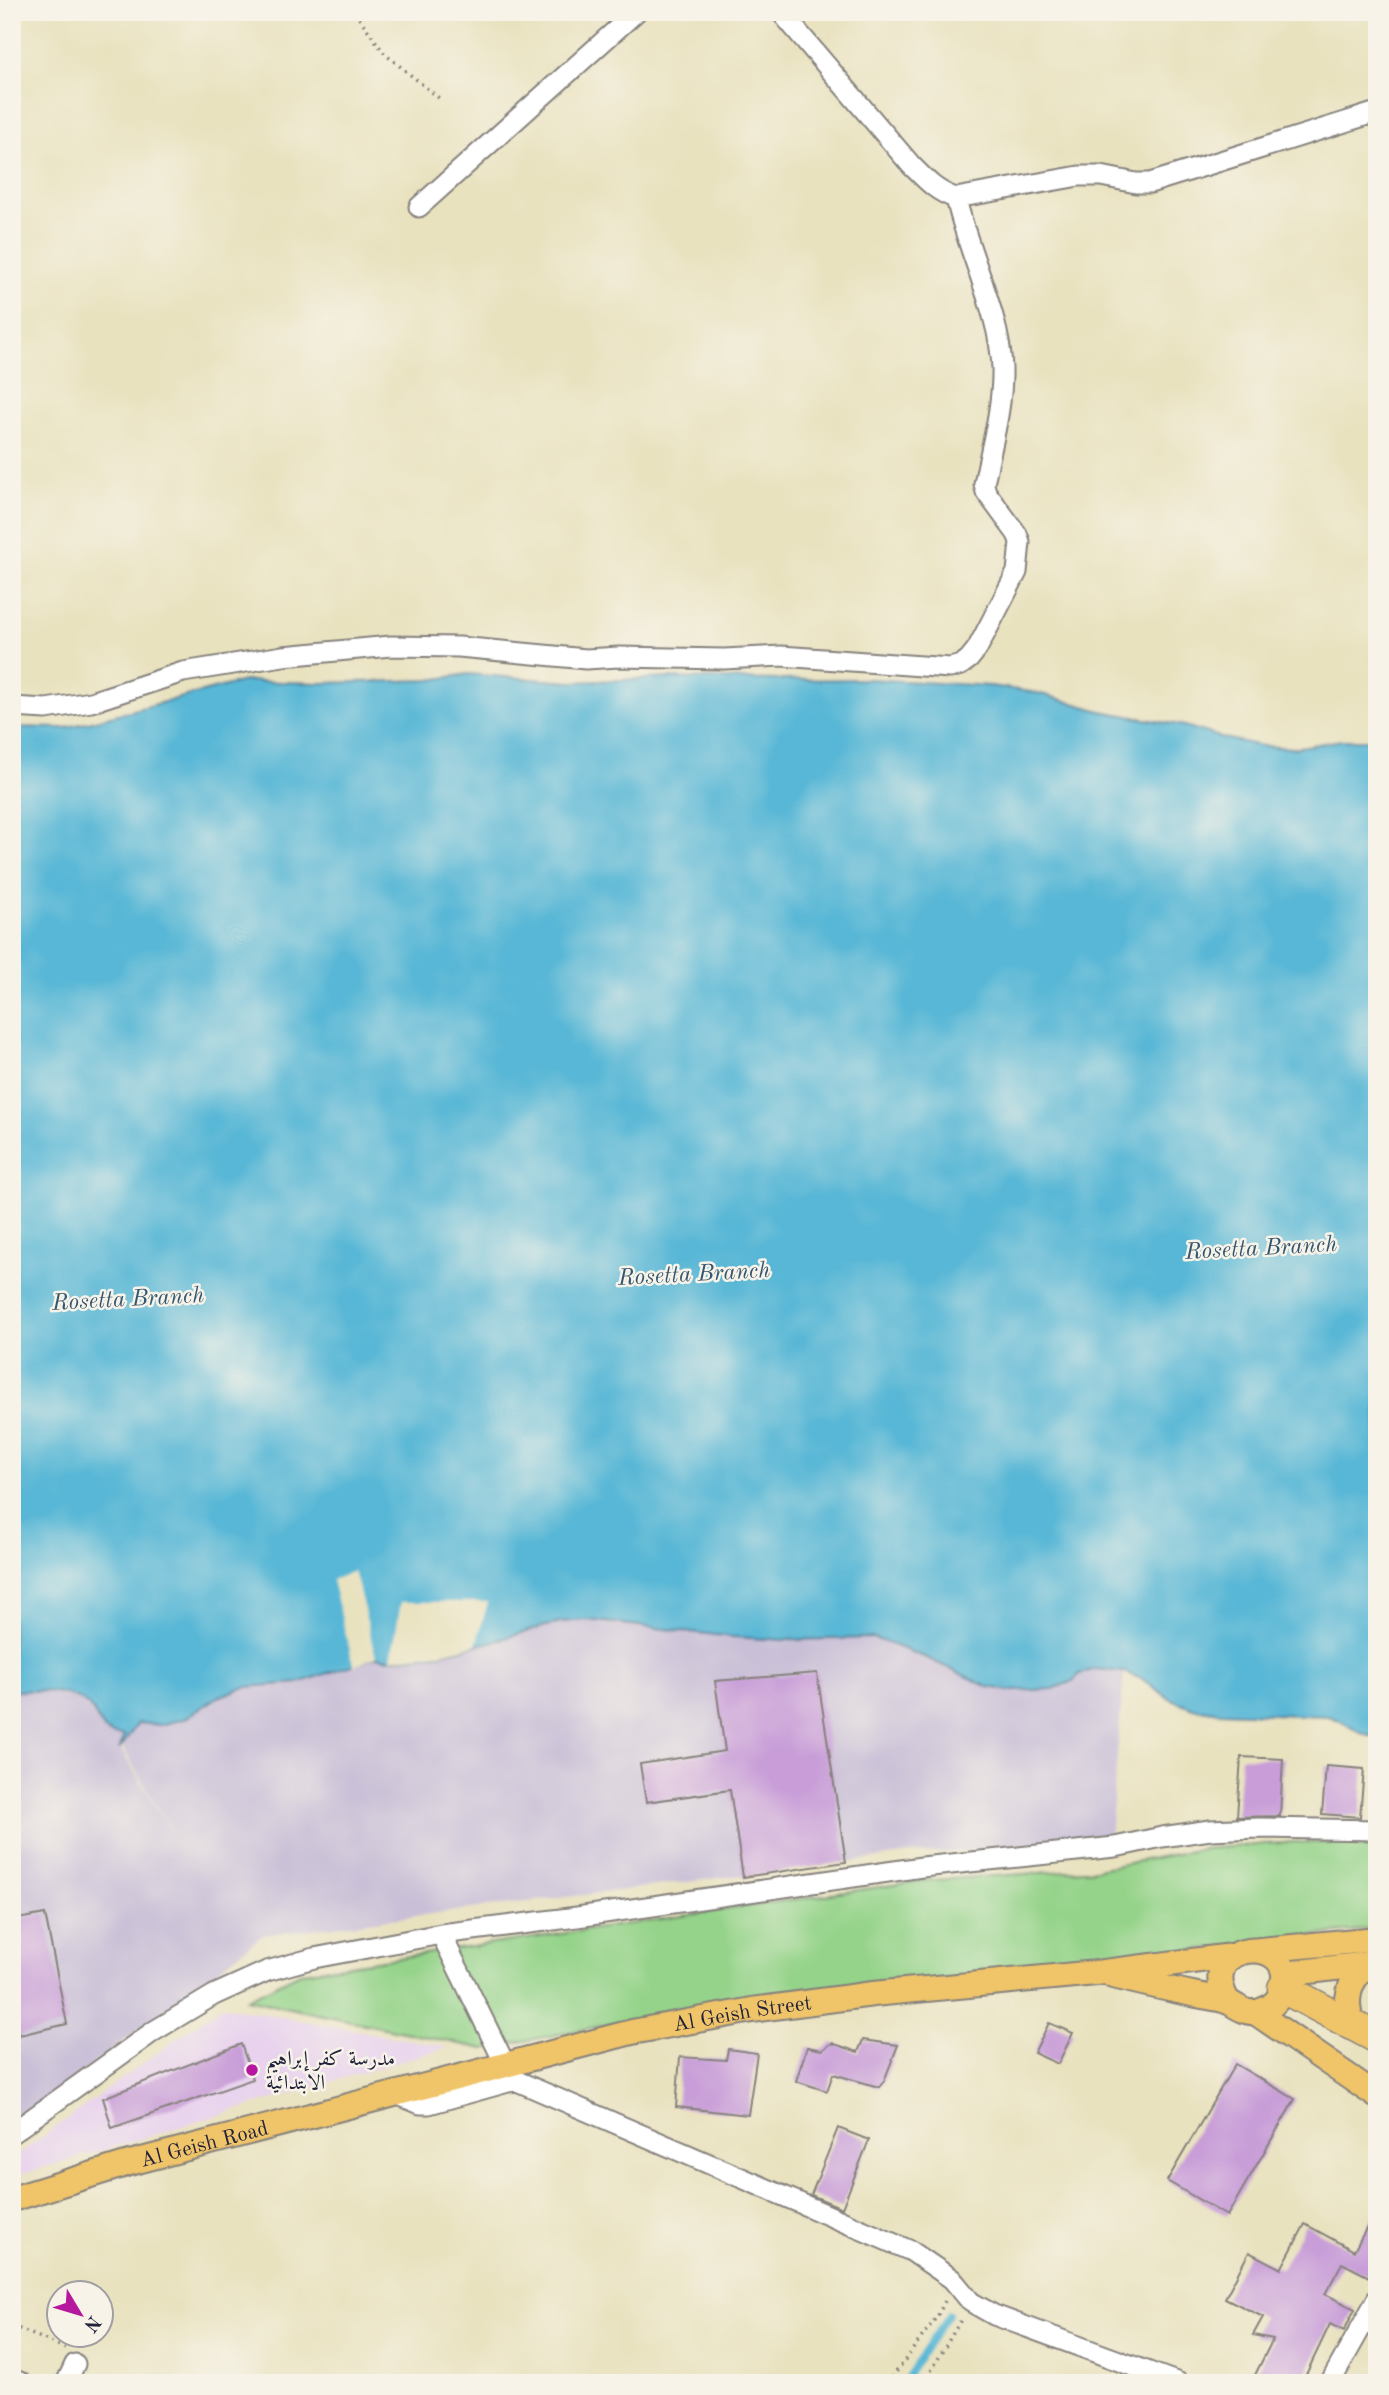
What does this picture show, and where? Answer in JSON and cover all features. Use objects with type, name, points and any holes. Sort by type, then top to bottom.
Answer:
[{"type":"highway","points":[[1283,1981],[1364,2031]]},
{"type":"main road","points":[[1260,1950],[1276,1958],[1283,1981],[1273,2005],[1255,2012],[1245,2012],[1228,2002],[1220,1983],[1225,1964],[1232,1956],[1245,1950],[1377,1938]]},
{"type":"main road","name":"Al Geish Street","points":[[396,2094],[632,2032],[752,2010],[873,1994],[1096,1973],[1232,1956]]},
{"type":"main road","points":[[1283,1981],[1372,1963]]},
{"type":"main road","points":[[1364,2031],[1348,2014],[1348,1996],[1354,1978],[1372,1963]]},
{"type":"main road","name":"Al Geish Street","points":[[1096,1973],[1228,2002]]},
{"type":"main road","points":[[1255,2012],[1377,2096]]},
{"type":"main road","name":"Al Geish Road","points":[[12,2199],[126,2164],[396,2094]]},
{"type":"street","points":[[419,206],[636,12]]},
{"type":"street","points":[[780,12],[911,165],[932,187],[956,198],[1079,176],[1101,176],[1150,183],[1377,112]]},
{"type":"street","points":[[12,707],[46,709],[91,702],[183,672],[342,649],[391,646],[459,647],[586,659],[619,656],[724,659],[781,656],[950,668],[961,665],[977,649],[1017,572],[1020,541],[986,492],[984,484],[1000,403],[1002,368],[993,320],[963,229],[956,198]]},
{"type":"street","points":[[12,2133],[154,2031],[214,1995],[267,1971],[314,1958],[441,1934],[922,1867],[1115,1847],[1210,1830],[1377,1829]]},
{"type":"street","points":[[441,1934],[505,2064]]},
{"type":"street","points":[[396,2094],[420,2104],[429,2104],[517,2081],[911,2251],[952,2279],[971,2302],[994,2315],[1179,2383]]},
{"type":"street","points":[[1330,2383],[1377,2298]]},
{"type":"street","points":[[65,2383],[75,2364]]},
{"type":"street","points":[[12,2379],[22,2383]]},
{"type":"path","points":[[355,12],[385,54],[440,99]]},
{"type":"path","points":[[888,2383],[938,2315],[950,2291],[952,2279]]},
{"type":"path","points":[[924,2383],[971,2302]]},
{"type":"path","points":[[12,2326],[64,2347],[72,2353],[75,2364]]},
{"type":"shaded area","points":[[588,1620],[733,1637],[785,1640],[874,1638],[927,1658],[988,1687],[1073,1681],[1080,1674],[1096,1669],[1124,1672],[1110,1837],[1090,1846],[911,1854],[263,1935],[12,2126],[12,1691],[33,1690],[73,1697],[83,1701],[103,1729],[124,1734],[119,1746],[191,1865],[121,1745],[138,1723],[160,1725],[184,1719],[218,1697],[245,1687],[298,1683],[376,1657],[391,1659],[441,1653],[560,1622]]},
{"type":"shaded area","name":"مدرسة كفر إبراهيم الابتدائية","points":[[222,2006],[448,2047],[12,2177],[12,2159]]},
{"type":"green space","points":[[1293,1842],[1377,1845],[1377,1928],[671,2012],[484,2049],[247,1999],[302,1972],[920,1881],[1098,1869],[1202,1849]]},
{"type":"water","name":"Rosetta Branch","points":[[468,674],[572,682],[669,678],[868,679],[991,686],[1038,693],[1101,711],[1185,726],[1262,746],[1294,748],[1342,740],[1377,740],[1377,1737],[1363,1734],[1328,1716],[1220,1712],[1193,1708],[1169,1698],[1142,1679],[1124,1672],[1096,1669],[1080,1674],[1073,1681],[1053,1689],[1013,1691],[988,1687],[927,1658],[874,1638],[785,1640],[733,1637],[588,1620],[560,1622],[441,1653],[391,1659],[376,1657],[298,1683],[245,1687],[218,1697],[184,1719],[160,1725],[138,1723],[119,1750],[124,1735],[104,1729],[90,1707],[77,1698],[49,1692],[12,1691],[12,727],[65,728],[244,681],[321,683],[430,680]]},
{"type":"pier","points":[[354,1571],[376,1657],[354,1666],[332,1580]]},
{"type":"pier","points":[[401,1602],[488,1602],[476,1645],[441,1653],[391,1659]]},
{"type":"building","points":[[817,1673],[846,1862],[743,1877],[730,1790],[646,1802],[640,1764],[725,1751],[715,1681]]},
{"type":"building","points":[[1241,1757],[1283,1759],[1280,1816],[1237,1817]]},
{"type":"building","points":[[1326,1766],[1364,1769],[1360,1817],[1322,1814]]},
{"type":"building","points":[[45,1914],[67,2024],[19,2035],[12,2007],[12,1920]]},
{"type":"building","points":[[1049,2023],[1073,2033],[1058,2064],[1034,2053]]},
{"type":"building","points":[[863,2040],[898,2045],[879,2087],[833,2074],[827,2091],[796,2081],[807,2047],[822,2050],[832,2043],[858,2052]]},
{"type":"building","points":[[241,2044],[253,2079],[112,2128],[103,2098]]},
{"type":"building","points":[[728,2049],[757,2053],[748,2115],[676,2107],[680,2057],[726,2060]]},
{"type":"building","points":[[1235,2064],[1295,2099],[1227,2216],[1167,2181]]},
{"type":"building","points":[[838,2128],[869,2140],[842,2208],[811,2195]]},
{"type":"building","points":[[1377,2209],[1377,2281],[1342,2263],[1325,2294],[1355,2309],[1344,2331],[1330,2324],[1302,2383],[1251,2383],[1273,2339],[1253,2335],[1263,2317],[1225,2298],[1249,2252],[1281,2269],[1305,2224],[1354,2251]]},
{"type":"waterway","points":[[903,2383],[949,2314]]},
{"type":"place","name":"مدرسة كفر إبراهيم الابتدائية","points":[[252,2070]]}]
